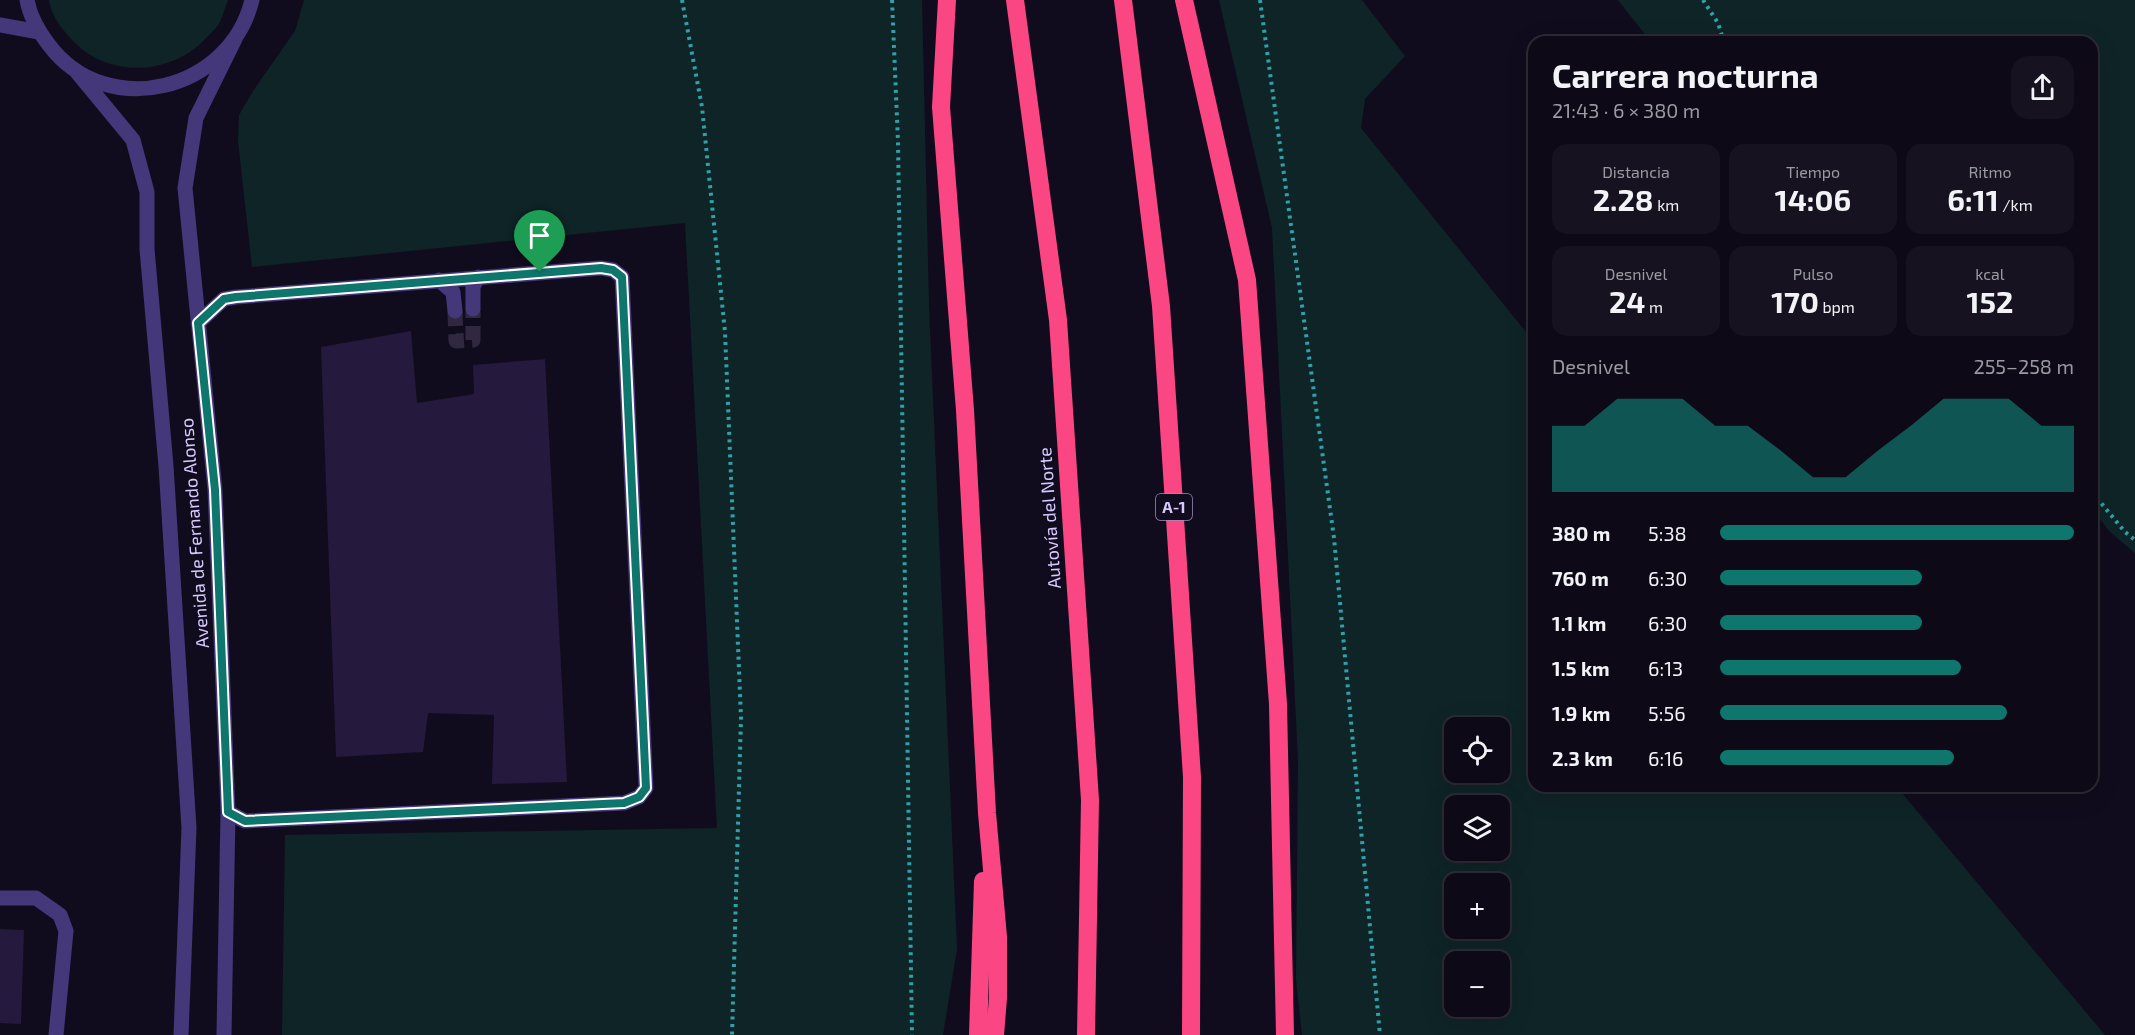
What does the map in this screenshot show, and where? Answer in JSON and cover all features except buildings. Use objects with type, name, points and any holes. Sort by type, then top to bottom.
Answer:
[{"type":"highway","points":[[947,0],[941,107],[965,410],[987,813],[998,937],[998,998],[995,1035]]},
{"type":"highway","name":"Autovía del Norte","points":[[1015,0],[1058,320],[1090,800],[1086,1035]]},
{"type":"highway","name":"A-1","points":[[1123,0],[1162,318],[1192,777],[1191,1026]]},
{"type":"highway","points":[[1184,0],[1247,280],[1278,704],[1285,1035]]},
{"type":"highway","points":[[978,1035],[981,998],[980,937],[987,813]]},
{"type":"street","points":[[27,0],[39,32],[55,53],[76,71],[109,86],[145,89],[180,82],[211,65],[235,39],[249,12],[252,0]]},
{"type":"street","points":[[0,26],[39,32]]},
{"type":"street","name":"Avenida de Fernando Alonso","points":[[224,1035],[228,812],[215,490],[185,188],[196,118],[235,39]]},
{"type":"street","name":"Avenida de Fernando Alonso","points":[[76,71],[133,140],[147,192],[147,249],[166,466],[189,828],[181,1035]]},
{"type":"street","points":[[198,323],[224,299],[236,297],[601,268],[613,270],[622,277],[646,788],[639,797],[624,803],[245,821],[228,812]]},
{"type":"street","points":[[472,309],[473,287],[478,277]]},
{"type":"street","points":[[439,280],[453,292],[454,311]]},
{"type":"street","points":[[0,898],[36,898],[60,915],[66,931],[56,1035]]},
{"type":"path","points":[[682,0],[702,106],[725,332],[741,718],[732,1035]]},
{"type":"path","points":[[892,0],[898,142],[912,1035]]},
{"type":"path","points":[[1260,0],[1334,538],[1380,1035]]},
{"type":"path","points":[[1703,0],[1718,23],[1722,36]]},
{"type":"path","points":[[2098,499],[2125,532],[2135,540]]},
{"type":"green space","points":[[49,0],[228,0],[219,24],[194,49],[178,59],[143,68],[107,63],[90,55],[62,29],[52,12]]},
{"type":"green space","points":[[304,0],[922,0],[929,307],[957,949],[943,1035],[282,1035],[285,835],[717,828],[685,223],[252,267],[238,141],[239,115],[295,31]]},
{"type":"green space","points":[[1219,0],[1362,0],[1405,56],[1365,99],[1361,128],[1528,335],[1528,792],[1901,792],[2105,1035],[1302,1035],[1296,979],[1298,761],[1272,228]]},
{"type":"green space","points":[[1618,0],[2135,0],[2135,553],[2110,532],[2098,516],[2098,36],[1646,36]]},
{"type":"tunnel","points":[[455,311],[456,341],[473,340],[473,309]]},
{"type":"route","points":[[601,268],[613,270],[622,277],[646,788],[639,797],[624,803],[245,821],[228,812],[215,490],[198,323],[224,299],[236,297],[540,272],[601,268]]}]
